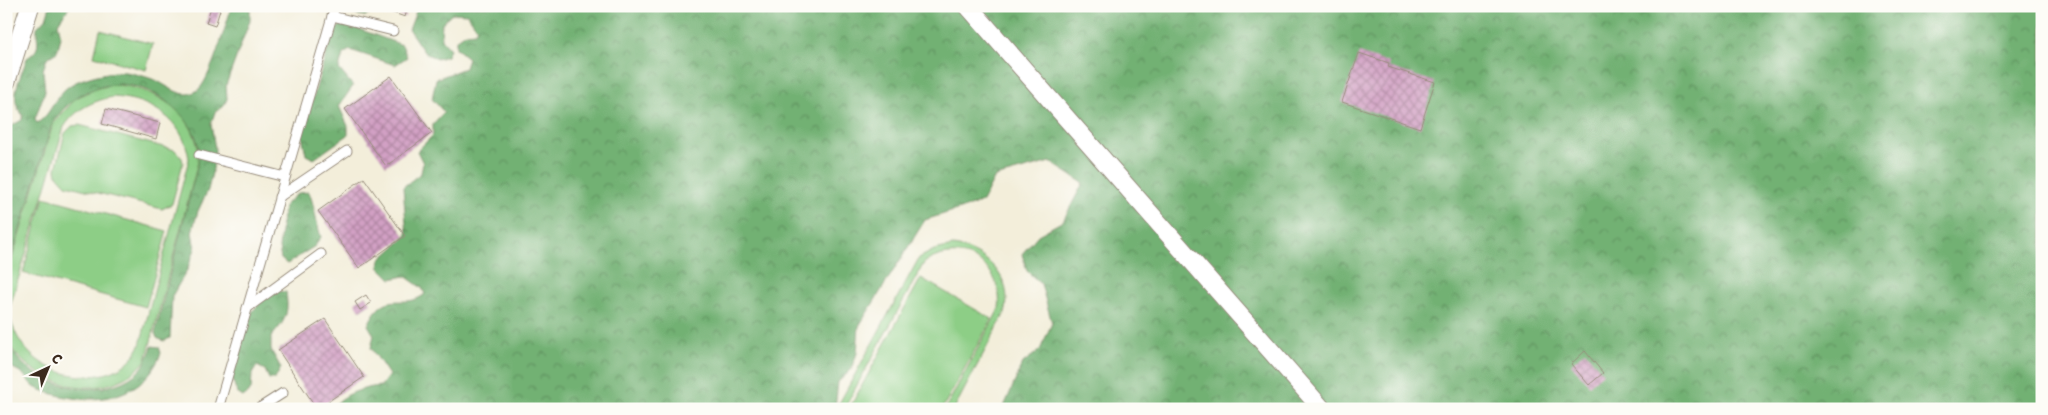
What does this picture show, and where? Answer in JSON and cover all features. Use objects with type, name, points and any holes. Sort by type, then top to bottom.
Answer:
[{"type":"street","points":[[6,82],[30,6]]},
{"type":"street","points":[[968,6],[1322,409]]},
{"type":"lane","points":[[218,409],[335,6]]},
{"type":"lane","points":[[332,16],[392,31]]},
{"type":"lane","points":[[279,197],[347,151]]},
{"type":"lane","points":[[199,155],[285,177]]},
{"type":"lane","points":[[247,308],[321,254]]},
{"type":"lane","points":[[258,409],[283,393]]},
{"type":"green space","points":[[50,6],[70,6],[58,23],[61,37],[57,52],[47,58],[43,70],[45,91],[35,119],[37,123],[43,119],[58,97],[68,87],[76,82],[100,74],[119,72],[140,75],[183,94],[194,92],[200,88],[209,73],[232,6],[250,6],[250,20],[226,85],[227,99],[223,107],[215,112],[211,124],[215,149],[213,169],[208,190],[198,211],[192,232],[195,249],[187,270],[172,296],[170,338],[164,341],[157,338],[155,333],[199,155],[197,141],[192,129],[178,112],[163,99],[146,90],[129,85],[112,85],[95,89],[79,97],[64,108],[52,124],[6,276],[6,129],[22,120],[23,115],[18,109],[16,102],[17,88],[27,58],[35,51],[38,45],[37,27],[46,19]]},
{"type":"green space","points":[[350,6],[372,6],[372,12],[365,16],[354,14]]},
{"type":"green space","points":[[418,6],[2042,6],[2042,409],[1003,409],[1023,363],[1040,350],[1052,323],[1041,284],[1027,271],[1022,254],[1038,235],[1063,221],[1083,183],[1050,162],[995,177],[982,202],[925,220],[859,326],[857,353],[851,370],[838,382],[835,409],[332,409],[347,395],[381,386],[389,375],[371,348],[374,335],[368,325],[375,313],[388,302],[409,301],[425,294],[422,288],[405,276],[391,279],[379,267],[380,260],[407,235],[403,187],[421,173],[423,163],[417,151],[433,135],[433,124],[444,112],[432,99],[436,79],[465,68],[468,58],[456,48],[456,40],[466,33],[475,32],[477,28],[467,14],[453,13],[442,23],[441,39],[450,49],[447,56],[437,59],[424,52],[409,30]]},
{"type":"green space","points":[[348,25],[402,45],[407,57],[395,65],[350,50],[343,54],[339,69],[353,86],[339,106],[348,126],[348,135],[314,159],[306,155],[302,135],[333,31],[340,26]]},
{"type":"green space","points":[[100,30],[153,44],[146,70],[94,56]]},
{"type":"green space","points":[[113,85],[129,87],[144,91],[172,107],[184,118],[192,131],[197,146],[198,162],[146,360],[130,375],[112,383],[92,387],[72,386],[53,380],[34,370],[18,357],[6,340],[6,279],[53,124],[76,98],[98,88]],"holes":[[[113,97],[127,99],[152,107],[173,123],[186,145],[189,159],[140,345],[126,364],[114,371],[91,376],[76,375],[48,367],[36,359],[18,338],[12,325],[9,310],[64,127],[74,115],[91,104]]]},
{"type":"green space","points":[[79,125],[175,150],[182,158],[183,163],[172,204],[162,209],[66,185],[57,175],[56,169],[65,133],[72,126]]},
{"type":"green space","points":[[309,192],[321,237],[315,246],[287,264],[281,259],[279,248],[284,206],[298,193]]},
{"type":"green space","points":[[44,197],[167,231],[146,307],[23,273]]},
{"type":"green space","points":[[953,246],[976,253],[995,268],[1006,288],[1007,300],[1005,313],[954,409],[945,409],[999,309],[999,293],[995,279],[987,268],[977,260],[965,255],[952,254],[938,256],[924,263],[844,409],[836,409],[919,258],[934,250]]},
{"type":"green space","points":[[921,278],[992,319],[942,409],[849,409]]},
{"type":"green space","points":[[278,291],[286,292],[287,311],[280,326],[271,337],[271,350],[281,368],[275,379],[269,379],[265,370],[257,366],[252,374],[251,390],[243,397],[237,393],[232,378],[250,314],[261,302]]},
{"type":"green space","points":[[6,342],[26,367],[35,373],[60,384],[74,387],[89,388],[117,384],[140,370],[152,346],[159,347],[161,353],[152,370],[140,383],[125,392],[108,397],[72,398],[36,388],[23,374],[6,364]]},
{"type":"building","points":[[383,6],[408,6],[405,17],[382,9]]},
{"type":"building","points":[[211,7],[220,10],[215,26],[206,23]]},
{"type":"building","points":[[1359,53],[1389,63],[1388,67],[1435,82],[1420,128],[1342,102]]},
{"type":"building","points":[[391,76],[432,133],[386,166],[345,109]]},
{"type":"building","points":[[106,109],[160,123],[156,139],[102,124]]},
{"type":"building","points":[[364,178],[405,236],[359,268],[318,211]]},
{"type":"building","points":[[366,295],[371,303],[360,310],[355,302]]},
{"type":"building","points":[[325,319],[364,377],[317,409],[278,350]]},
{"type":"building","points":[[1585,351],[1603,373],[1589,385],[1571,364]]}]
